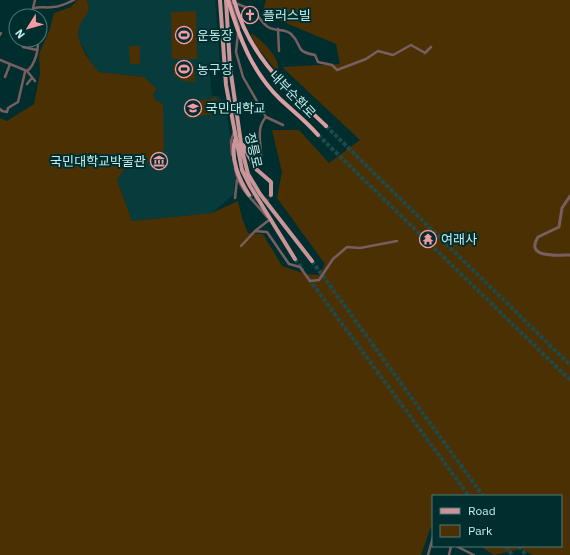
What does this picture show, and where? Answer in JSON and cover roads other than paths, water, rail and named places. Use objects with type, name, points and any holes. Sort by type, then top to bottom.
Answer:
[{"type":"highway","name":"내부순환로","points":[[230,0],[253,48],[265,64],[282,83],[326,126]]},
{"type":"highway","name":"내부순환로","points":[[230,0],[237,29],[246,51],[273,92],[305,119],[318,135]]},
{"type":"main road","name":"정릉로","points":[[220,0],[228,98],[235,137],[246,178],[295,259]]},
{"type":"main road","name":"정릉로","points":[[230,0],[230,67],[245,163],[253,184],[312,261]]},
{"type":"main road","points":[[228,98],[230,97],[232,99],[234,117],[238,123]]},
{"type":"main road","points":[[235,137],[233,146],[237,170],[249,195]]},
{"type":"main road","points":[[241,142],[256,169],[271,182],[271,194]]},
{"type":"street","points":[[44,8],[56,7],[74,0]]},
{"type":"street","points":[[230,0],[253,11],[269,28],[285,30],[292,35],[303,53],[315,55],[318,62],[332,65],[337,70],[366,59],[378,51],[393,54],[409,45],[425,53],[431,47]]},
{"type":"street","points":[[230,0],[239,28],[236,52],[242,77],[266,116],[283,125]]},
{"type":"street","points":[[278,29],[279,51]]},
{"type":"street","points":[[0,108],[2,111],[7,112],[8,108],[18,102],[26,72],[32,66],[37,50],[28,48]]},
{"type":"street","points":[[0,60],[26,72],[34,81]]},
{"type":"street","points":[[5,77],[10,64]]},
{"type":"street","points":[[27,84],[31,79]]},
{"type":"street","points":[[262,160],[260,128],[261,122],[266,116]]},
{"type":"street","name":"정릉로","points":[[234,132],[231,147],[238,180],[246,195],[256,203],[270,220],[284,242]]},
{"type":"street","name":"정릉로","points":[[235,198],[238,180]]},
{"type":"street","points":[[570,196],[562,208],[559,227],[538,237],[536,246],[538,251],[545,256],[570,255]]},
{"type":"street","points":[[241,246],[255,231],[270,220]]},
{"type":"street","points":[[255,231],[266,232],[289,264],[300,267],[310,281],[315,281],[321,278],[333,259],[347,247],[360,248],[397,240]]},
{"type":"street","points":[[428,555],[432,541]]},
{"type":"street","points":[[458,547],[474,555]]},
{"type":"tunnel","points":[[326,126],[570,365]]},
{"type":"tunnel","points":[[318,135],[570,380]]},
{"type":"tunnel","points":[[249,195],[261,202],[266,201],[271,195]]},
{"type":"tunnel","points":[[295,259],[303,270]]},
{"type":"tunnel","points":[[312,261],[482,495]]},
{"type":"tunnel","points":[[309,279],[468,495]]},
{"type":"tunnel","points":[[507,547],[512,555]]},
{"type":"tunnel","points":[[520,547],[526,555]]},
{"type":"place","name":"플러스빌","points":[[250,15]]},
{"type":"place","name":"운동장","points":[[184,35]]},
{"type":"place","name":"농구장","points":[[184,69]]},
{"type":"place","name":"국민대학교","points":[[193,108]]},
{"type":"place","name":"국민대학교박물관","points":[[159,161]]},
{"type":"place","name":"여래사","points":[[428,239]]}]
